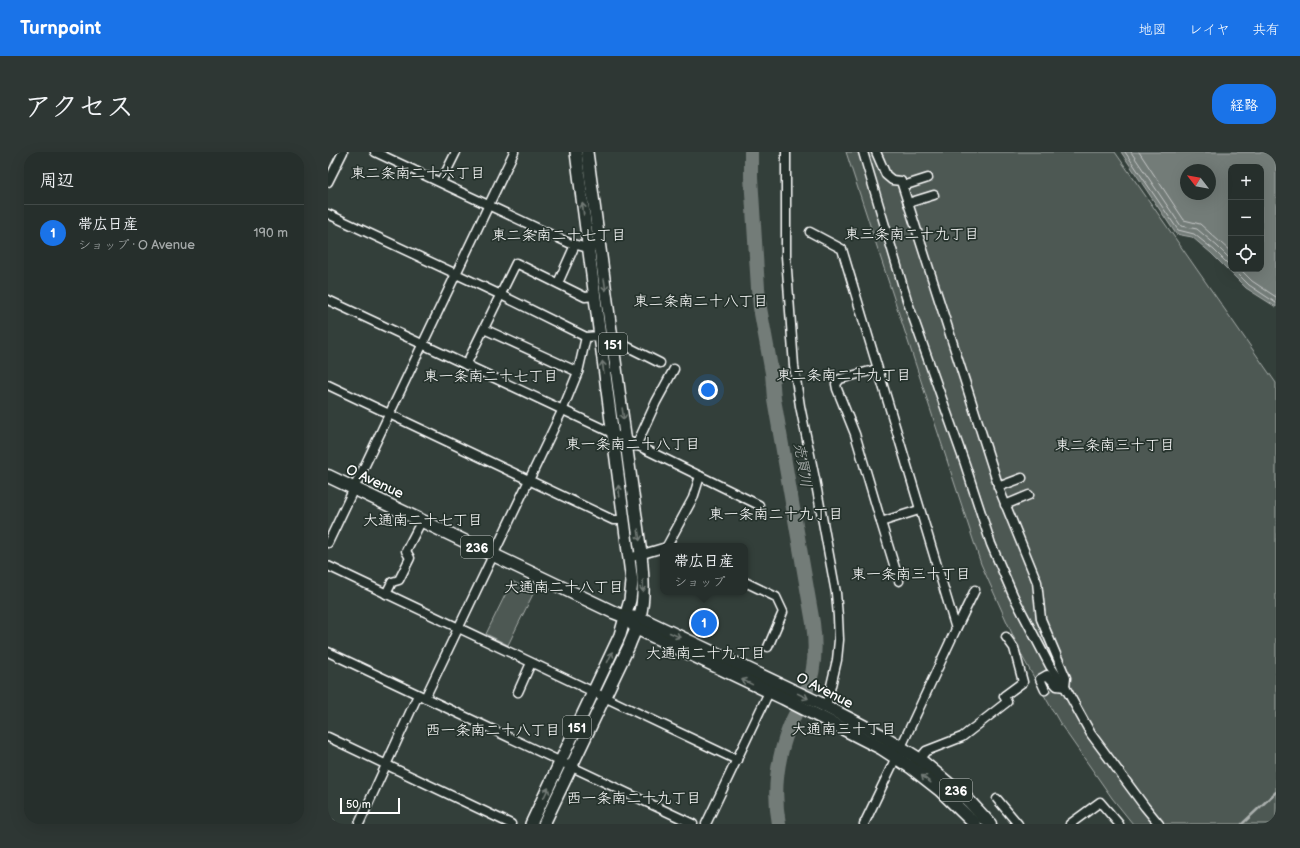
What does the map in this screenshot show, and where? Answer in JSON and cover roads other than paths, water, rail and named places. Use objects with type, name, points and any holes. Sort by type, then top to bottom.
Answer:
[{"type":"highway","name":"O Avenue","points":[[328,476],[785,693],[820,708],[874,744],[899,752],[916,763],[968,800],[988,823]]},
{"type":"highway","name":"O Avenue","points":[[638,623],[768,692],[785,693]]},
{"type":"highway","name":"O Avenue","points":[[916,763],[940,790],[975,824]]},
{"type":"main road","name":"151","points":[[531,824],[620,635],[626,618],[632,582],[576,152]]},
{"type":"main road","name":"151","points":[[544,824],[605,698],[638,623],[643,600],[642,554],[631,443],[613,346],[587,152]]},
{"type":"street","points":[[328,182],[343,152]]},
{"type":"street","points":[[375,152],[391,155],[441,182],[569,243],[588,248],[600,247]]},
{"type":"street","points":[[441,182],[456,152]]},
{"type":"street","points":[[328,543],[332,525],[354,488],[514,152]]},
{"type":"street","points":[[786,152],[786,256],[794,366],[800,406],[836,593],[838,617],[839,640],[837,660],[820,708]]},
{"type":"street","points":[[863,152],[907,300],[965,464],[991,544],[1013,596],[1050,666],[1065,687],[1091,734],[1159,824]]},
{"type":"street","points":[[876,152],[886,175],[892,180],[901,181],[903,186],[998,486],[1037,582],[1041,620],[1066,678],[1065,687]]},
{"type":"street","points":[[903,186],[928,178]]},
{"type":"street","points":[[908,203],[934,195]]},
{"type":"street","points":[[328,214],[586,337],[600,336]]},
{"type":"street","points":[[810,232],[842,249],[919,510],[956,629]]},
{"type":"street","points":[[558,284],[575,245]]},
{"type":"street","points":[[466,365],[516,263],[584,297],[594,296]]},
{"type":"street","points":[[328,300],[562,411],[612,433],[759,505]]},
{"type":"street","points":[[484,329],[578,372]]},
{"type":"street","points":[[358,824],[386,765],[459,628],[495,555],[562,411],[578,372],[586,337]]},
{"type":"street","points":[[613,346],[622,344],[660,363]]},
{"type":"street","points":[[631,443],[674,369]]},
{"type":"street","points":[[877,369],[840,379],[836,384],[855,434],[899,581]]},
{"type":"street","points":[[328,385],[613,520],[623,520]]},
{"type":"street","points":[[669,543],[693,498],[700,476]]},
{"type":"street","points":[[998,486],[1022,478]]},
{"type":"street","points":[[1005,505],[1029,495]]},
{"type":"street","points":[[881,522],[919,510]]},
{"type":"street","points":[[386,594],[392,582],[399,580],[410,558],[406,552],[422,520]]},
{"type":"street","points":[[629,558],[660,549]]},
{"type":"street","points":[[328,566],[737,760]]},
{"type":"street","points":[[748,583],[776,597],[783,612],[768,647]]},
{"type":"street","points":[[864,824],[975,590]]},
{"type":"street","points":[[916,763],[926,751],[962,737],[1007,702],[1004,696],[1023,682],[1014,648],[1006,637]]},
{"type":"street","points":[[328,652],[693,824]]},
{"type":"street","points":[[518,692],[532,663]]},
{"type":"street","points":[[1045,690],[1040,679],[1047,675],[1057,686],[1065,687]]},
{"type":"street","points":[[706,824],[768,692]]},
{"type":"street","points":[[328,737],[511,824]]},
{"type":"street","points":[[997,798],[1016,823]]},
{"type":"street","points":[[1070,824],[1100,802],[1119,824]]},
{"type":"water","points":[[1121,152],[1276,152],[1276,307],[1246,288],[1230,272],[1264,272],[1264,164],[1228,164],[1228,270],[1192,237],[1176,234]]},
{"type":"waterway","name":"売買川","points":[[751,152],[751,177],[760,308],[772,373],[774,399],[815,640],[812,675],[789,728],[779,763],[776,787],[779,824]]},
{"type":"waterway","points":[[1242,824],[1276,792]]},
{"type":"place","name":"帯広日産","points":[[704,623]]},
{"type":"district","name":"東二条南二十六丁目","points":[[418,173]]},
{"type":"district","name":"東三条南二十九丁目","points":[[912,234]]},
{"type":"district","name":"東二条南二十七丁目","points":[[559,235]]},
{"type":"district","name":"東二条南二十八丁目","points":[[701,301]]},
{"type":"district","name":"東二条南二十九丁目","points":[[844,375]]},
{"type":"district","name":"東一条南二十七丁目","points":[[491,376]]},
{"type":"district","name":"東一条南二十八丁目","points":[[633,444]]},
{"type":"district","name":"東二条南三十丁目","points":[[1115,445]]},
{"type":"district","name":"東一条南二十九丁目","points":[[776,514]]},
{"type":"district","name":"大通南二十七丁目","points":[[423,520]]},
{"type":"district","name":"東一条南三十丁目","points":[[911,574]]},
{"type":"district","name":"大通南二十八丁目","points":[[564,587]]},
{"type":"district","name":"大通南二十九丁目","points":[[706,653]]},
{"type":"district","name":"大通南三十丁目","points":[[844,729]]},
{"type":"district","name":"西一条南二十八丁目","points":[[493,730]]},
{"type":"district","name":"西一条南二十九丁目","points":[[634,798]]}]
